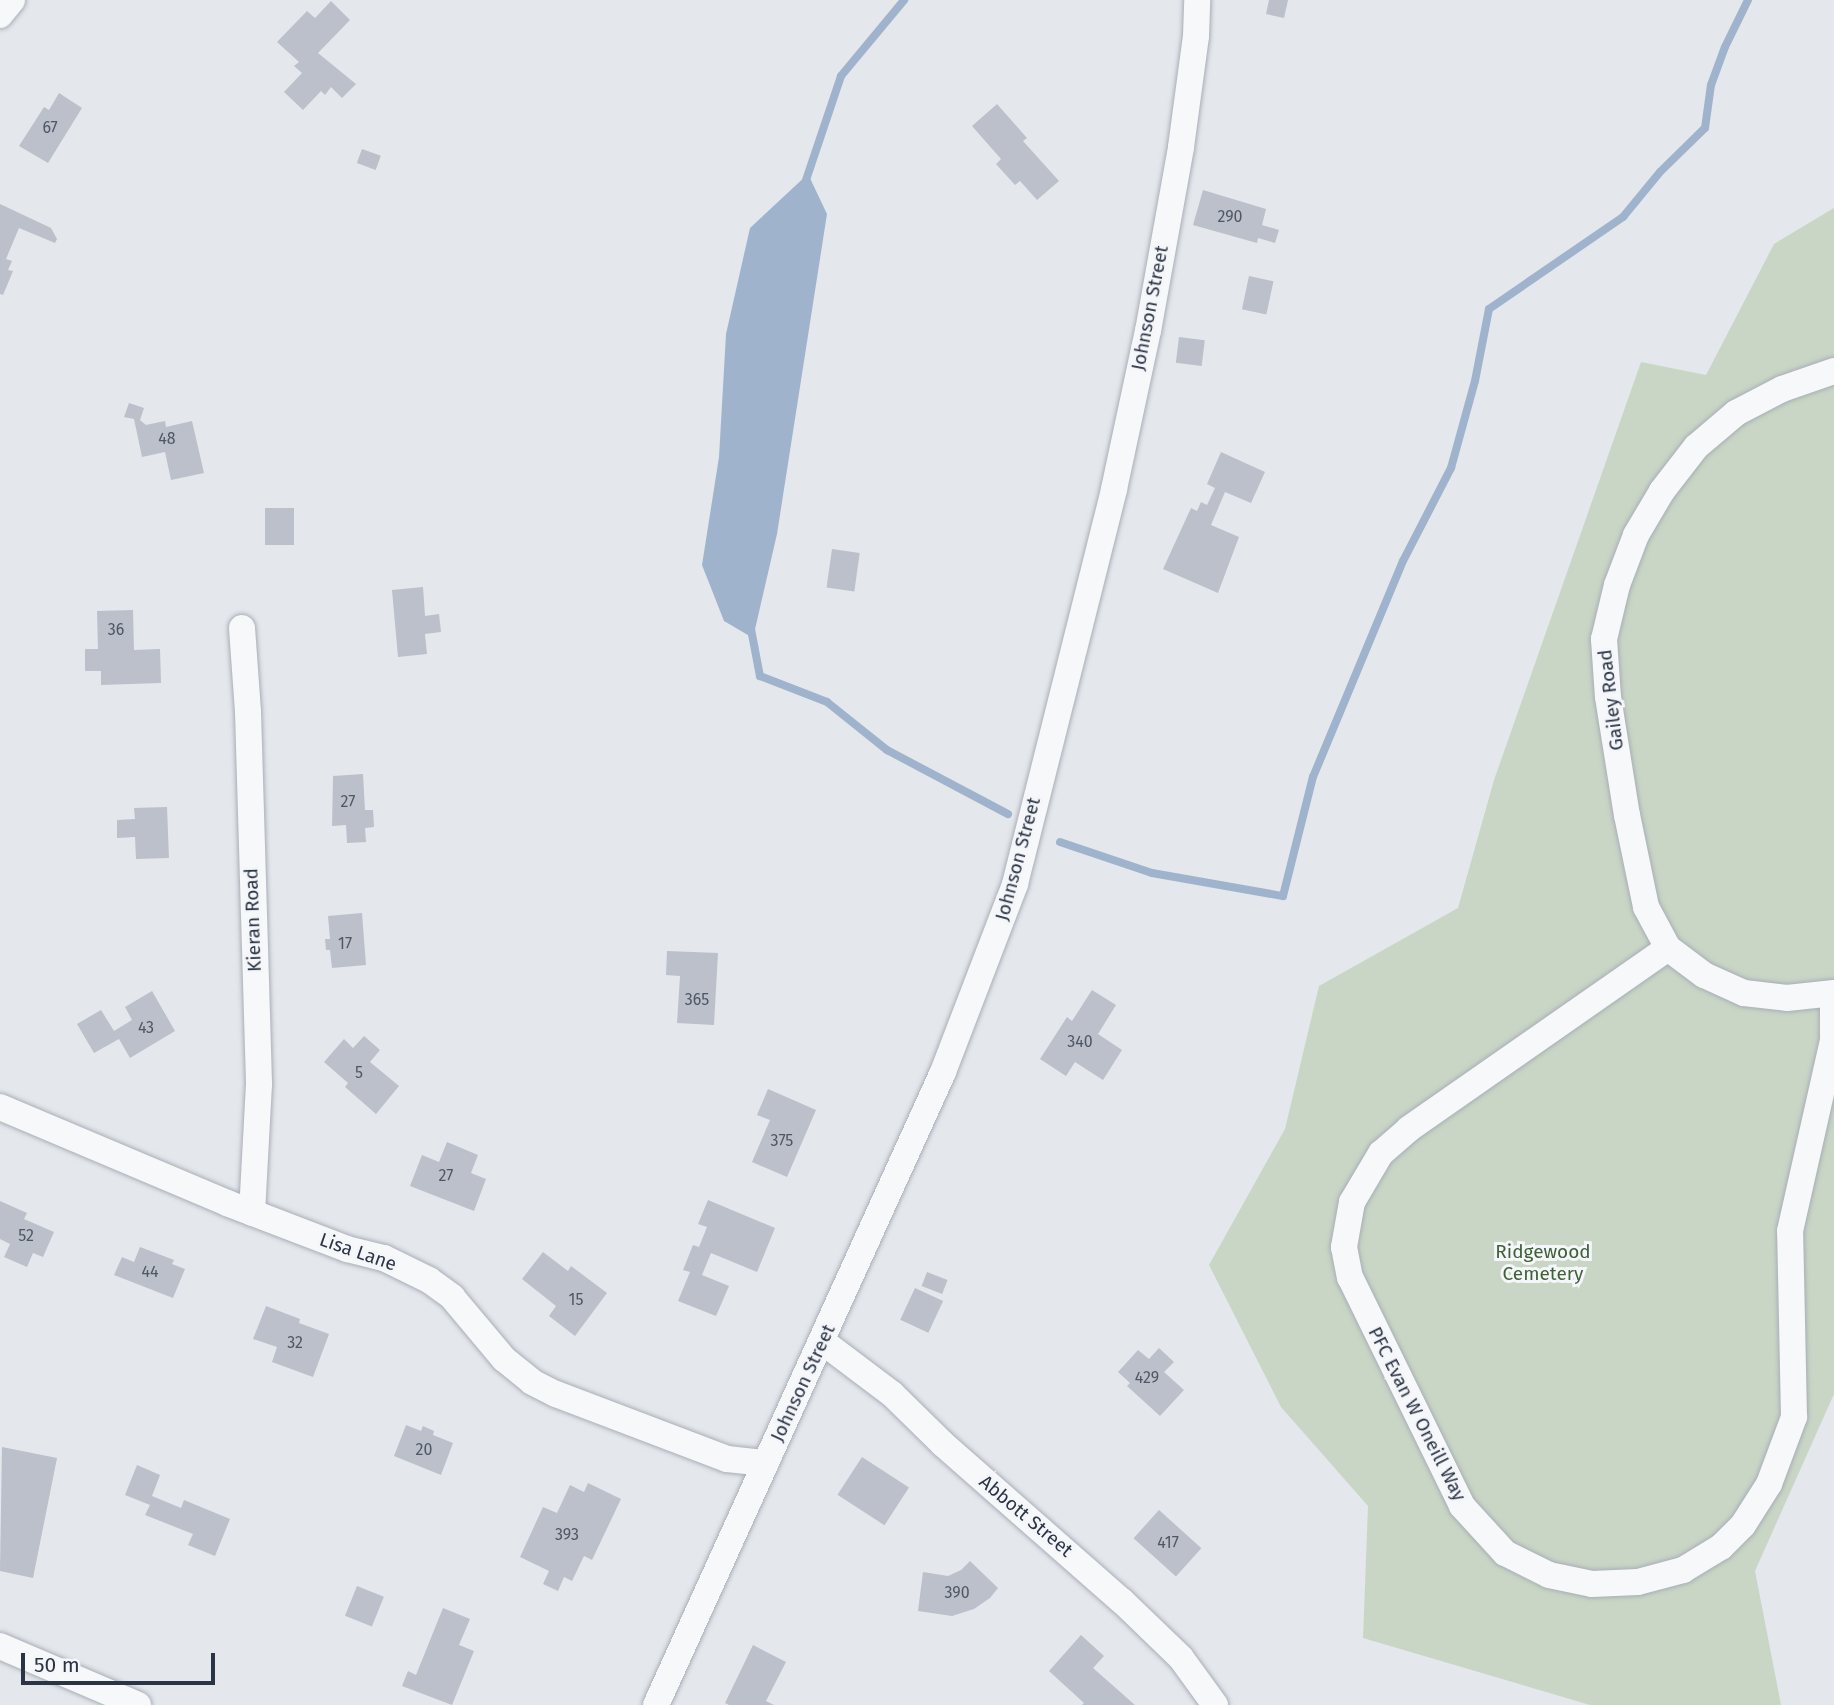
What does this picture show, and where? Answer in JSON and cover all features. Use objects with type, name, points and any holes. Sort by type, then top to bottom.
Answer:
[{"type":"street","points":[[0,15],[12,0]]},
{"type":"street","name":"Johnson Street","points":[[656,1705],[823,1342],[943,1072],[1015,884],[1114,489],[1148,331],[1178,173],[1196,36],[1197,0]]},
{"type":"street","name":"Gailey Road","points":[[1834,371],[1782,389],[1737,413],[1696,447],[1662,491],[1636,535],[1617,585],[1604,639],[1608,697],[1627,815],[1646,907],[1668,948],[1704,975],[1744,993],[1787,999],[1834,994]]},
{"type":"street","name":"Kieran Road","points":[[242,628],[248,712],[259,1084],[252,1213]]},
{"type":"street","name":"PFC Evan W Oneill Way","points":[[1668,948],[1409,1129],[1381,1153],[1352,1202],[1344,1247],[1350,1278],[1462,1506],[1504,1553],[1549,1575],[1592,1584],[1638,1582],[1683,1570],[1721,1547],[1743,1525],[1769,1484],[1794,1417],[1790,1231],[1833,1040],[1834,994]]},
{"type":"street","name":"Lisa Lane","points":[[0,1107],[252,1213],[347,1249],[384,1258],[429,1280],[452,1297],[504,1359],[533,1382],[556,1394],[727,1459],[766,1463]]},
{"type":"street","name":"Abbott Street","points":[[823,1342],[892,1394],[943,1444],[1072,1555],[1173,1650],[1198,1678],[1215,1705]]},
{"type":"street","points":[[0,1646],[138,1705]]},
{"type":"green space","name":"Ridgewood Cemetery","points":[[1834,208],[1834,1394],[1755,1571],[1781,1705],[1590,1705],[1363,1638],[1368,1506],[1281,1407],[1209,1265],[1285,1129],[1319,986],[1458,908],[1494,780],[1641,362],[1706,375],[1774,244]]},
{"type":"water","points":[[808,174],[827,214],[777,534],[753,638],[724,621],[702,565],[719,457],[726,334],[750,228]]},
{"type":"building","points":[[1269,0],[1288,0],[1284,18],[1266,14]]},
{"type":"building","points":[[331,1],[350,20],[318,53],[356,84],[342,98],[331,87],[325,95],[321,91],[303,110],[284,92],[302,73],[294,66],[299,62],[277,42],[307,11],[315,18]]},
{"type":"building","points":[[59,93],[82,108],[48,163],[19,146],[44,107],[49,110]]},
{"type":"building","points":[[997,104],[1027,138],[1023,141],[1059,181],[1037,200],[1020,181],[1015,185],[996,164],[1001,159],[972,126]]},
{"type":"building","points":[[362,149],[381,156],[376,170],[357,163]]},
{"type":"building","points":[[1203,190],[1266,209],[1262,225],[1279,230],[1275,243],[1258,238],[1257,243],[1193,225]]},
{"type":"building","points":[[0,204],[51,228],[57,239],[55,243],[19,228],[6,259],[12,261],[8,270],[13,271],[3,295],[0,294]]},
{"type":"building","points":[[1249,276],[1273,281],[1266,314],[1242,309]]},
{"type":"building","points":[[1179,337],[1205,340],[1202,366],[1176,363]]},
{"type":"building","points":[[129,403],[144,408],[140,420],[146,425],[165,421],[166,427],[192,421],[204,473],[171,480],[165,452],[142,457],[134,419],[124,417]]},
{"type":"building","points":[[1221,452],[1265,472],[1251,503],[1225,492],[1211,525],[1239,537],[1218,593],[1163,569],[1191,508],[1197,511],[1201,502],[1207,505],[1215,488],[1207,484]]},
{"type":"building","points":[[265,508],[294,508],[294,545],[265,545]]},
{"type":"building","points":[[832,549],[860,553],[854,592],[827,588]]},
{"type":"building","points":[[423,587],[425,616],[439,614],[441,632],[425,634],[427,654],[398,657],[392,590]]},
{"type":"building","points":[[133,610],[134,650],[160,649],[161,683],[101,685],[101,671],[85,671],[85,649],[98,649],[97,611]]},
{"type":"building","points":[[363,774],[365,810],[373,810],[374,827],[365,828],[366,842],[347,843],[346,825],[332,826],[333,776]]},
{"type":"building","points":[[167,807],[169,858],[136,859],[135,837],[117,838],[117,820],[135,819],[134,808]]},
{"type":"building","points":[[362,913],[366,965],[332,968],[330,950],[326,950],[325,939],[330,939],[328,916]]},
{"type":"building","points":[[667,951],[718,953],[714,1025],[677,1023],[680,976],[666,975]]},
{"type":"building","points":[[1092,990],[1116,1005],[1098,1034],[1122,1050],[1103,1080],[1075,1062],[1066,1076],[1040,1059],[1067,1017],[1072,1021]]},
{"type":"building","points":[[152,991],[175,1031],[130,1058],[119,1039],[94,1053],[77,1024],[101,1010],[114,1031],[132,1020],[125,1007]]},
{"type":"building","points":[[364,1036],[380,1050],[370,1062],[399,1086],[376,1114],[345,1087],[348,1083],[324,1062],[344,1039],[353,1048]]},
{"type":"building","points":[[768,1089],[816,1110],[787,1177],[752,1162],[770,1120],[757,1115]]},
{"type":"building","points":[[447,1142],[478,1155],[471,1173],[486,1179],[474,1211],[410,1186],[422,1155],[439,1162]]},
{"type":"building","points":[[708,1200],[775,1228],[757,1272],[711,1253],[702,1275],[729,1286],[716,1316],[678,1301],[690,1272],[683,1270],[693,1245],[699,1247],[707,1227],[698,1224]]},
{"type":"building","points":[[0,1201],[27,1213],[24,1219],[54,1232],[43,1257],[33,1253],[27,1267],[4,1257],[10,1244],[0,1239]]},
{"type":"building","points":[[140,1247],[174,1260],[172,1264],[185,1269],[173,1298],[114,1275],[122,1257],[134,1262]]},
{"type":"building","points":[[543,1252],[568,1271],[571,1266],[607,1293],[575,1336],[549,1316],[556,1306],[522,1279]]},
{"type":"building","points":[[927,1272],[948,1280],[942,1294],[922,1286]]},
{"type":"building","points":[[915,1288],[943,1301],[928,1333],[900,1320]]},
{"type":"building","points":[[266,1306],[300,1319],[299,1323],[329,1334],[313,1377],[272,1362],[277,1347],[253,1339]]},
{"type":"building","points":[[1159,1348],[1174,1362],[1164,1372],[1184,1390],[1160,1416],[1127,1386],[1130,1383],[1118,1372],[1138,1350],[1149,1359]]},
{"type":"building","points":[[406,1425],[421,1431],[423,1426],[434,1431],[433,1435],[453,1443],[441,1475],[394,1456]]},
{"type":"building","points":[[2,1447],[57,1458],[33,1578],[0,1571]]},
{"type":"building","points":[[862,1457],[909,1487],[884,1525],[837,1495]]},
{"type":"building","points":[[137,1465],[160,1475],[152,1496],[181,1508],[184,1500],[230,1519],[215,1556],[188,1545],[193,1534],[145,1515],[150,1505],[125,1495]]},
{"type":"building","points":[[588,1483],[621,1499],[592,1560],[584,1556],[572,1581],[564,1577],[558,1591],[543,1584],[549,1571],[520,1557],[543,1507],[557,1513],[570,1485],[584,1492]]},
{"type":"building","points":[[1159,1510],[1201,1548],[1176,1576],[1134,1538]]},
{"type":"building","points":[[970,1561],[998,1588],[990,1598],[974,1609],[952,1616],[918,1611],[923,1572],[948,1576],[961,1570]]},
{"type":"building","points":[[357,1586],[384,1597],[372,1627],[345,1616]]},
{"type":"building","points":[[443,1608],[470,1619],[459,1645],[474,1651],[452,1705],[402,1686],[408,1671],[416,1675]]},
{"type":"building","points":[[1081,1635],[1104,1656],[1093,1668],[1135,1705],[1082,1705],[1084,1703],[1049,1671]]},
{"type":"building","points":[[753,1645],[786,1662],[766,1701],[774,1705],[729,1705],[725,1703]]},
{"type":"waterway","points":[[805,183],[841,76],[904,0]]},
{"type":"waterway","points":[[1060,842],[1152,873],[1283,896],[1313,777],[1403,561],[1451,468],[1475,381],[1489,309],[1623,217],[1660,172],[1705,128],[1711,85],[1725,47],[1748,0]]},
{"type":"waterway","points":[[751,629],[760,676],[827,702],[887,750],[1008,814]]}]
